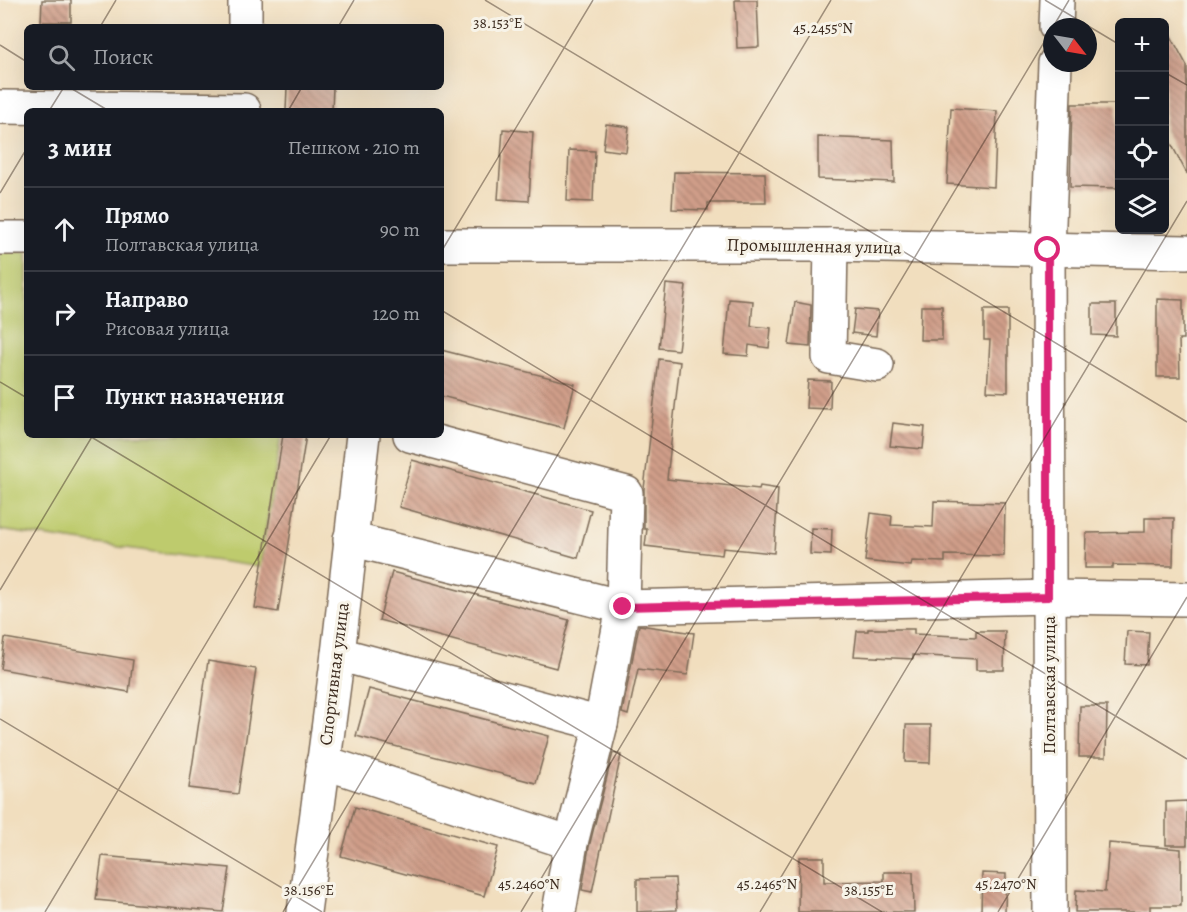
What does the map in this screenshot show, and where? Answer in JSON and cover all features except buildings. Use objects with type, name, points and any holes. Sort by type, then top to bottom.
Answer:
[{"type":"street","points":[[245,0],[245,24]]},
{"type":"street","points":[[1056,18],[1057,0]]},
{"type":"street","name":"Полтавская улица","points":[[1050,912],[1048,250],[1055,72]]},
{"type":"street","points":[[0,106],[244,103]]},
{"type":"street","points":[[0,238],[24,238]]},
{"type":"street","name":"Промышленная улица","points":[[444,245],[831,245],[1187,252]]},
{"type":"street","points":[[831,245],[829,357],[877,365]]},
{"type":"street","name":"Спортивная улица","points":[[304,912],[338,654],[363,438]]},
{"type":"street","points":[[421,438],[626,493],[623,607],[601,724],[571,843],[560,912]]},
{"type":"street","points":[[350,539],[623,607],[1048,597],[1187,599]]},
{"type":"street","points":[[338,654],[601,724]]},
{"type":"street","points":[[323,762],[571,843]]},
{"type":"green space","points":[[0,252],[24,253],[24,438],[281,438],[260,567],[0,530]]},
{"type":"route","points":[[623,607],[1048,597],[1048,250]]}]
